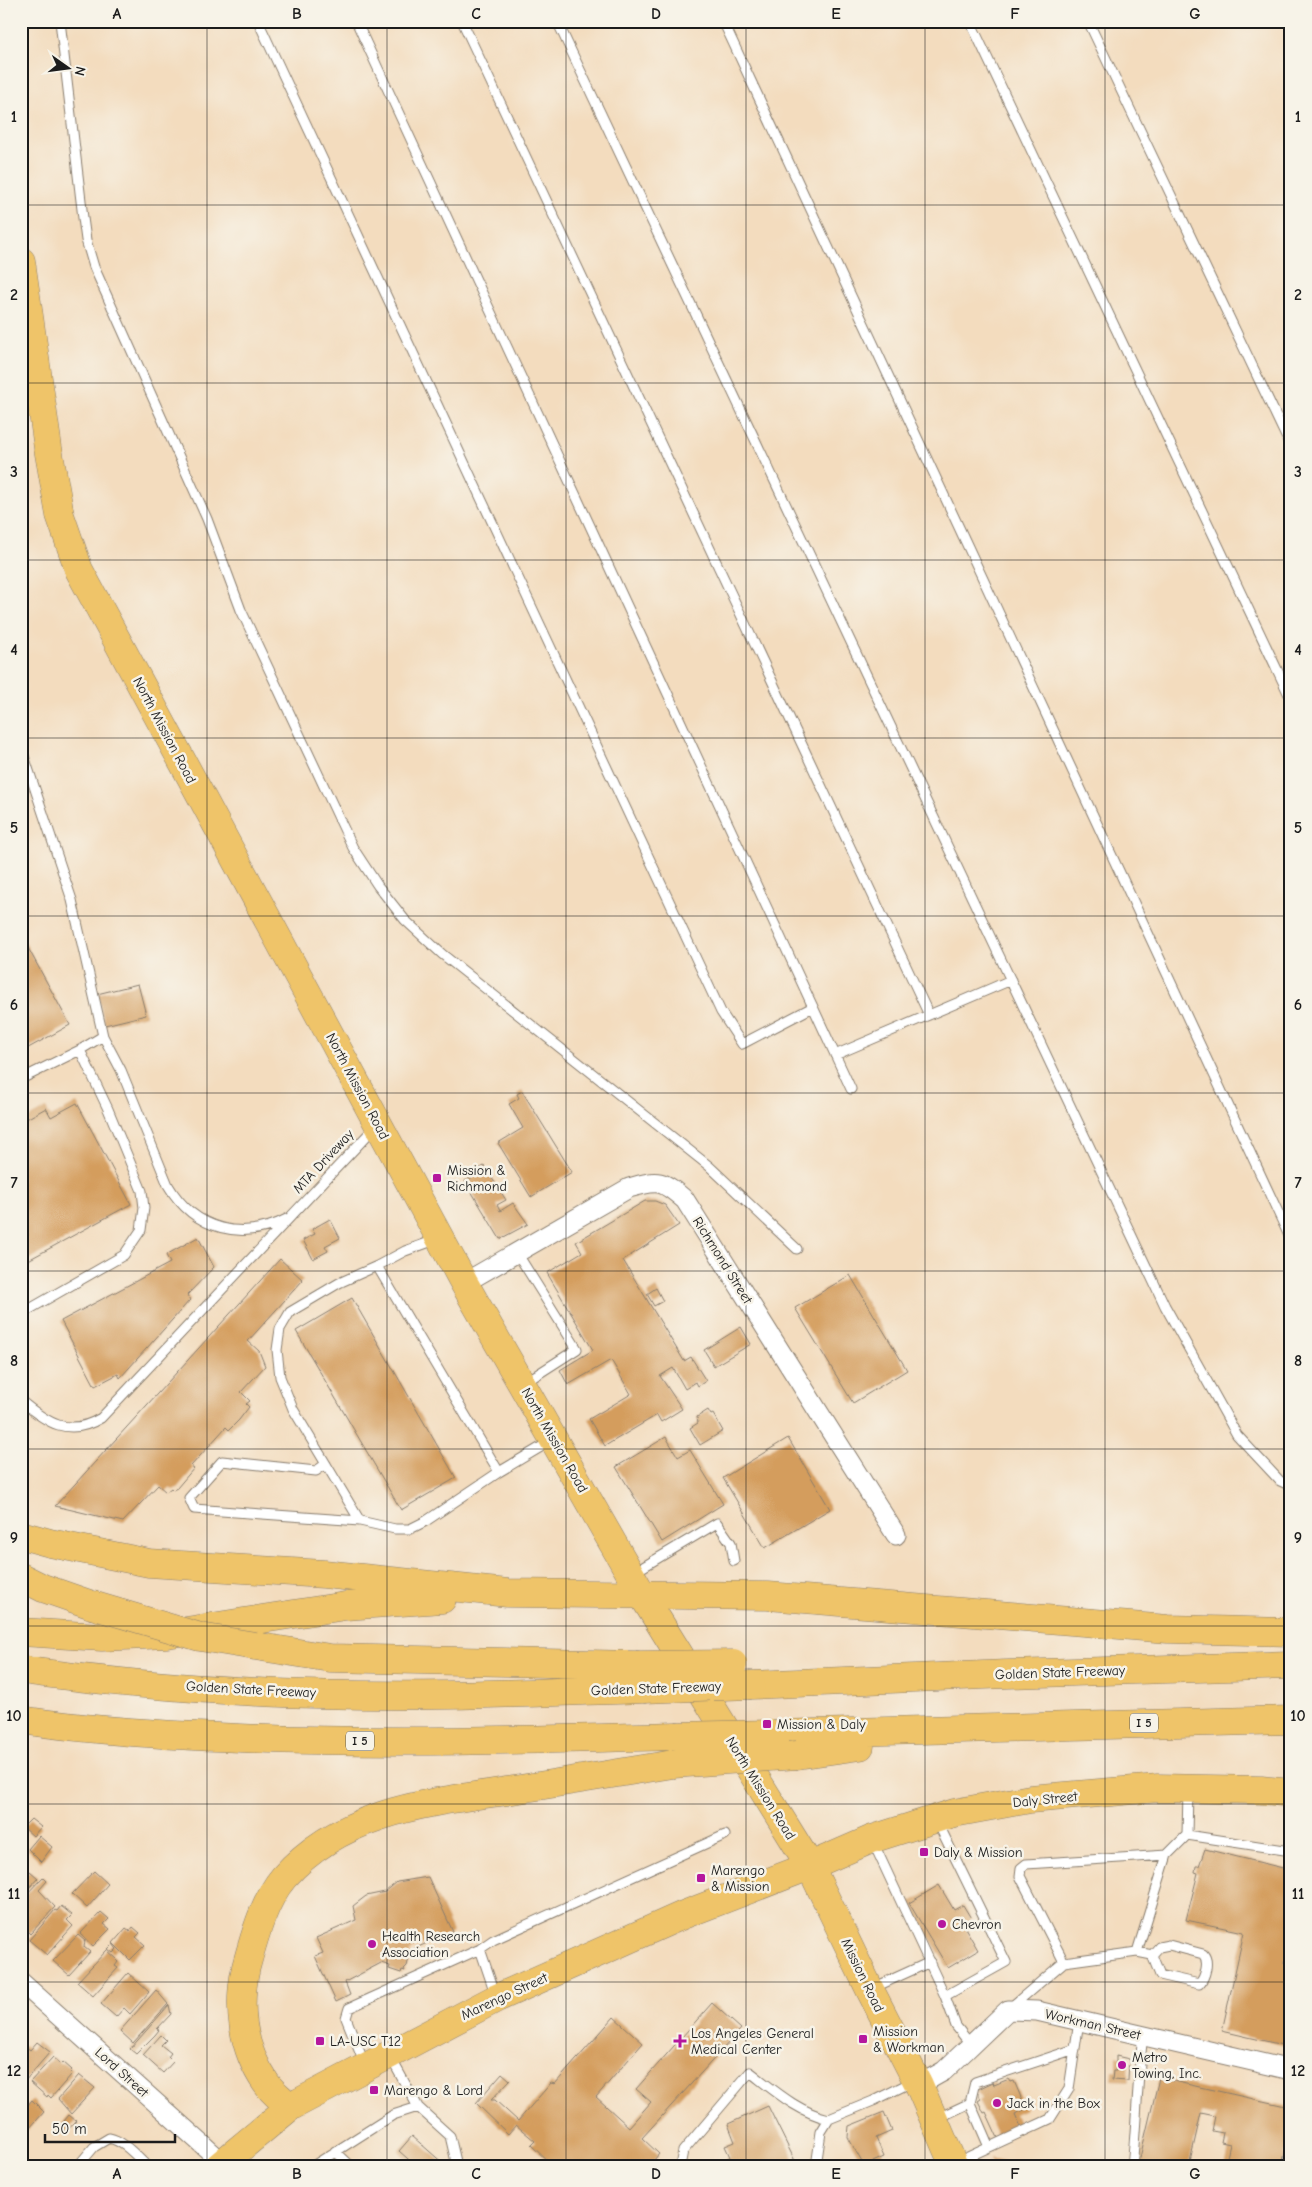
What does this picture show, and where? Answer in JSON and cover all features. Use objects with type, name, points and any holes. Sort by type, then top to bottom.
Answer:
[{"type":"main road","name":"North Mission Road","points":[[21,261],[49,457],[60,515],[80,570],[464,1283],[637,1585],[810,1866]]},
{"type":"main road","points":[[21,1535],[50,1543],[149,1563],[324,1574],[508,1593]]},
{"type":"main road","points":[[21,1577],[43,1588],[92,1605],[200,1638],[330,1658],[639,1677],[733,1664],[819,1682]]},
{"type":"main road","points":[[21,1632],[102,1637],[167,1634],[345,1606],[637,1585],[1168,1629],[1291,1632]]},
{"type":"main road","name":"Golden State Freeway","points":[[21,1670],[174,1685],[330,1694],[448,1695],[639,1677],[750,1685],[1291,1665]]},
{"type":"main road","name":"I 5","points":[[29,1723],[168,1735],[325,1742],[504,1741],[1291,1720]]},
{"type":"main road","points":[[290,2107],[266,2084],[253,2060],[244,2036],[241,2007],[244,1978],[252,1946],[265,1910],[284,1878],[311,1853],[341,1833],[373,1817],[418,1805],[673,1764],[797,1755],[998,1727]]},
{"type":"main road","name":"Daly Street","points":[[810,1866],[872,1839],[954,1813],[1030,1799],[1158,1788],[1261,1790],[1291,1793]]},
{"type":"main road","name":"Mission Road","points":[[810,1866],[870,1990],[918,2082],[953,2165]]},
{"type":"main road","name":"Marengo Street","points":[[220,2164],[290,2107],[389,2053],[497,1998],[683,1915],[810,1866]]},
{"type":"street","name":"Richmond Street","points":[[464,1283],[629,1188],[652,1181],[668,1185],[685,1200],[896,1535]]},
{"type":"street","name":"Lord Street","points":[[21,1982],[220,2164]]},
{"type":"street","name":"Workman Street","points":[[1008,2010],[1037,2011],[1291,2070]]},
{"type":"street","points":[[918,2082],[944,2071],[1008,2010]]},
{"type":"lane","points":[[60,21],[84,226],[94,267],[208,519],[241,610],[353,848],[378,886],[405,920],[442,954],[709,1166],[797,1248]]},
{"type":"lane","points":[[258,21],[721,1012],[742,1044],[813,1007]]},
{"type":"lane","points":[[356,21],[851,1089]]},
{"type":"lane","points":[[462,21],[929,1015]]},
{"type":"lane","points":[[556,21],[1165,1306],[1237,1435],[1280,1481],[1291,1486]]},
{"type":"lane","points":[[724,21],[1291,1240]]},
{"type":"lane","points":[[970,21],[1291,700]]},
{"type":"lane","points":[[1088,21],[1291,447]]},
{"type":"lane","points":[[21,747],[72,900],[103,1036],[121,1070],[168,1185],[183,1205],[203,1220],[231,1230],[261,1229],[289,1218]]},
{"type":"lane","points":[[835,1056],[1011,980]]},
{"type":"lane","points":[[21,1079],[80,1050],[103,1036]]},
{"type":"lane","points":[[21,1314],[124,1255],[141,1230],[144,1208],[142,1191],[108,1109],[80,1050]]},
{"type":"lane","name":"MTA Driveway","points":[[21,1401],[42,1418],[59,1426],[90,1424],[101,1418],[377,1124]]},
{"type":"lane","points":[[360,1521],[293,1409],[280,1377],[277,1350],[280,1329],[290,1312],[338,1283],[405,1251],[440,1238]]},
{"type":"lane","points":[[517,1253],[577,1350],[522,1384]]},
{"type":"lane","points":[[377,1266],[499,1472]]},
{"type":"lane","points":[[326,1464],[316,1471],[222,1461],[189,1498],[194,1509],[360,1521],[395,1529],[410,1529],[426,1521],[499,1472],[554,1440]]},
{"type":"lane","points":[[637,1585],[717,1523],[731,1544],[734,1561]]},
{"type":"lane","points":[[1138,1952],[1167,1855],[1187,1835],[1188,1788]]},
{"type":"lane","points":[[936,1819],[1006,1962],[945,1996]]},
{"type":"lane","points":[[365,2066],[346,2018],[349,2008],[725,1835]]},
{"type":"lane","points":[[1187,1835],[1291,1851]]},
{"type":"lane","points":[[872,1839],[930,1962],[956,2026],[971,2045]]},
{"type":"lane","points":[[1064,1962],[1020,1876],[1021,1868],[1026,1864],[1167,1855]]},
{"type":"lane","points":[[1169,1945],[1203,1954],[1207,1961],[1202,1980],[1199,1984],[1195,1985],[1160,1975],[1152,1955],[1159,1947],[1169,1945]]},
{"type":"lane","points":[[480,1949],[497,1998]]},
{"type":"lane","points":[[1008,2010],[1064,1962],[1138,1952],[1152,1955]]},
{"type":"lane","points":[[870,1990],[930,1962]]},
{"type":"lane","points":[[953,2165],[1050,2119],[1069,2089],[1079,2021]]},
{"type":"lane","points":[[1132,2166],[1137,2117],[1138,2073],[1143,2036]]},
{"type":"lane","points":[[990,2147],[970,2103],[975,2082],[1075,2049]]},
{"type":"lane","points":[[389,2053],[418,2107],[450,2136],[457,2166]]},
{"type":"lane","points":[[680,2166],[683,2151],[750,2072],[794,2106],[811,2115],[829,2119],[918,2082]]},
{"type":"lane","points":[[934,2120],[970,2103]]},
{"type":"lane","points":[[313,2166],[393,2115],[418,2107]]},
{"type":"lane","points":[[816,2166],[821,2132],[829,2119]]},
{"type":"lane","points":[[78,2166],[94,2147],[109,2138],[116,2139],[126,2146],[147,2166]]},
{"type":"lane","points":[[335,2152],[351,2166]]},
{"type":"lane","points":[[1288,2166],[1291,2152]]},
{"type":"building","points":[[21,935],[70,1025],[21,1052]]},
{"type":"building","points":[[138,984],[146,1015],[105,1025],[97,994]]},
{"type":"building","points":[[522,1091],[572,1172],[531,1197],[498,1143],[523,1128],[509,1104],[519,1098],[517,1094]]},
{"type":"building","points":[[77,1103],[131,1204],[21,1264],[21,1122],[46,1108],[51,1117]]},
{"type":"building","points":[[484,1166],[506,1200],[497,1205],[500,1211],[513,1203],[528,1224],[500,1239],[465,1181],[475,1176],[473,1173]]},
{"type":"building","points":[[645,1201],[655,1201],[665,1205],[679,1225],[623,1260],[684,1361],[691,1357],[706,1381],[698,1386],[696,1382],[685,1389],[673,1368],[660,1376],[682,1409],[661,1422],[657,1415],[605,1446],[589,1419],[631,1394],[611,1360],[568,1385],[560,1370],[593,1350],[547,1273],[582,1252],[576,1242]]},
{"type":"building","points":[[330,1219],[340,1238],[325,1246],[328,1251],[313,1259],[303,1240],[315,1234],[312,1229]]},
{"type":"building","points":[[198,1237],[214,1267],[187,1295],[190,1300],[120,1378],[118,1374],[95,1386],[61,1321],[170,1263],[166,1255]]},
{"type":"building","points":[[280,1259],[303,1280],[248,1341],[259,1351],[265,1366],[241,1392],[250,1401],[246,1404],[249,1407],[239,1420],[229,1430],[226,1427],[191,1466],[194,1468],[177,1488],[173,1490],[171,1488],[166,1492],[158,1485],[123,1522],[55,1506]]},
{"type":"building","points":[[850,1275],[907,1370],[853,1403],[795,1308]]},
{"type":"building","points":[[656,1288],[663,1301],[654,1306],[647,1294]]},
{"type":"building","points":[[352,1298],[456,1478],[401,1510],[296,1331]]},
{"type":"building","points":[[741,1327],[751,1344],[714,1366],[704,1350]]},
{"type":"building","points":[[708,1410],[711,1415],[713,1414],[723,1431],[700,1445],[690,1428],[698,1423],[697,1417]]},
{"type":"building","points":[[666,1437],[678,1457],[690,1450],[723,1504],[662,1542],[616,1467]]},
{"type":"building","points":[[788,1438],[830,1509],[765,1548],[723,1478]]},
{"type":"building","points":[[31,1819],[41,1827],[33,1836],[23,1827]]},
{"type":"building","points":[[39,1836],[52,1847],[41,1862],[28,1849]]},
{"type":"building","points":[[1205,1849],[1291,1870],[1291,1957],[1286,1956],[1285,1963],[1291,1964],[1291,2047],[1222,2031],[1244,1932],[1186,1920],[1198,1873],[1195,1872],[1196,1866],[1199,1866]]},
{"type":"building","points":[[21,1871],[25,1875],[30,1871],[38,1878],[21,1897]]},
{"type":"building","points":[[94,1871],[108,1884],[87,1908],[72,1894]]},
{"type":"building","points":[[43,1877],[47,1881],[39,1890],[55,1907],[30,1934],[24,1928],[21,1931],[21,1900]]},
{"type":"building","name":"Health Research Association","points":[[428,1877],[453,1932],[411,1950],[407,1966],[404,1969],[405,1971],[402,1970],[401,1973],[389,1969],[390,1966],[381,1963],[345,1982],[350,1995],[336,2002],[315,1956],[323,1953],[316,1938],[356,1920],[353,1906],[366,1896],[385,1892],[397,1882]]},
{"type":"building","points":[[939,1885],[954,1910],[963,1905],[972,1920],[964,1926],[978,1950],[948,1968],[909,1903]]},
{"type":"building","points":[[61,1906],[72,1915],[67,1920],[73,1926],[47,1955],[29,1940],[55,1910],[57,1911]]},
{"type":"building","points":[[101,1912],[109,1919],[104,1924],[110,1929],[93,1946],[80,1934]]},
{"type":"building","points":[[133,1927],[140,1933],[136,1937],[145,1945],[130,1960],[113,1943],[126,1928],[130,1931]]},
{"type":"building","points":[[78,1935],[85,1941],[84,1947],[90,1952],[69,1975],[53,1961]]},
{"type":"building","points":[[113,1944],[117,1949],[113,1953],[108,1949]]},
{"type":"building","points":[[107,1950],[117,1959],[118,1962],[115,1966],[118,1968],[93,1996],[77,1982]]},
{"type":"building","points":[[128,1973],[149,1992],[130,2014],[124,2008],[116,2017],[101,2004]]},
{"type":"building","points":[[156,1990],[168,2004],[133,2043],[120,2031]]},
{"type":"building","points":[[712,2003],[741,2029],[642,2138],[659,2154],[649,2166],[553,2166],[531,2145],[535,2141],[516,2125],[508,2134],[476,2103],[502,2073],[510,2080],[491,2100],[495,2100],[518,2121],[551,2083],[555,2084],[614,2017],[643,2043],[596,2097],[629,2127],[651,2102],[636,2089]]},
{"type":"building","points":[[169,2005],[171,2014],[157,2029],[159,2030],[155,2035],[136,2054],[130,2049]]},
{"type":"building","points":[[161,2035],[166,2040],[161,2045],[171,2053],[168,2057],[173,2062],[163,2073],[143,2055]]},
{"type":"building","points":[[37,2042],[50,2052],[24,2082],[21,2080],[21,2048],[24,2045],[30,2050]]},
{"type":"building","name":"Metro Towing, Inc.","points":[[1116,2056],[1129,2059],[1128,2081],[1112,2080],[1113,2071],[1116,2071]]},
{"type":"building","points":[[53,2057],[61,2064],[63,2062],[72,2070],[70,2072],[72,2074],[51,2098],[48,2095],[47,2097],[30,2082]]},
{"type":"building","points":[[79,2075],[95,2088],[71,2114],[58,2099]]},
{"type":"building","points":[[1159,2078],[1290,2107],[1291,2126],[1282,2166],[1225,2166],[1230,2144],[1221,2142],[1223,2133],[1212,2131],[1215,2116],[1201,2113],[1189,2166],[1138,2166]]},
{"type":"building","points":[[1009,2079],[1011,2082],[1014,2081],[1026,2109],[1015,2114],[1021,2128],[998,2138],[986,2112],[984,2113],[978,2101],[981,2099],[976,2090],[993,2082],[994,2085]]},
{"type":"building","points":[[32,2100],[44,2112],[28,2130],[21,2124],[21,2103],[26,2107]]},
{"type":"building","points":[[768,2106],[797,2165],[716,2166],[715,2164],[730,2157],[725,2146],[735,2142],[728,2124]]},
{"type":"building","points":[[884,2112],[892,2131],[876,2138],[884,2157],[864,2166],[848,2137],[849,2126]]},
{"type":"building","points":[[69,2115],[76,2121],[66,2132],[60,2126]]},
{"type":"building","points":[[412,2136],[445,2165],[416,2166],[399,2151]]},
{"type":"building","points":[[990,2159],[1016,2165],[1016,2166],[993,2166]]},
{"type":"place","name":"Mission & Richmond","points":[[437,1178]]},
{"type":"place","name":"Mission & Daly","points":[[767,1724]]},
{"type":"place","name":"Daly & Mission","points":[[924,1852]]},
{"type":"place","name":"Marengo & Mission","points":[[701,1878]]},
{"type":"place","name":"Chevron","points":[[942,1924]]},
{"type":"place","name":"Health Research Association","points":[[372,1944]]},
{"type":"place","name":"Mission & Workman","points":[[863,2039]]},
{"type":"place","name":"LA-USC T12","points":[[320,2041]]},
{"type":"place","name":"Los Angeles General Medical Center","points":[[680,2041]]},
{"type":"place","name":"Metro Towing, Inc.","points":[[1122,2065]]},
{"type":"place","name":"Marengo & Lord","points":[[374,2090]]},
{"type":"place","name":"Jack in the Box","points":[[997,2103]]}]
